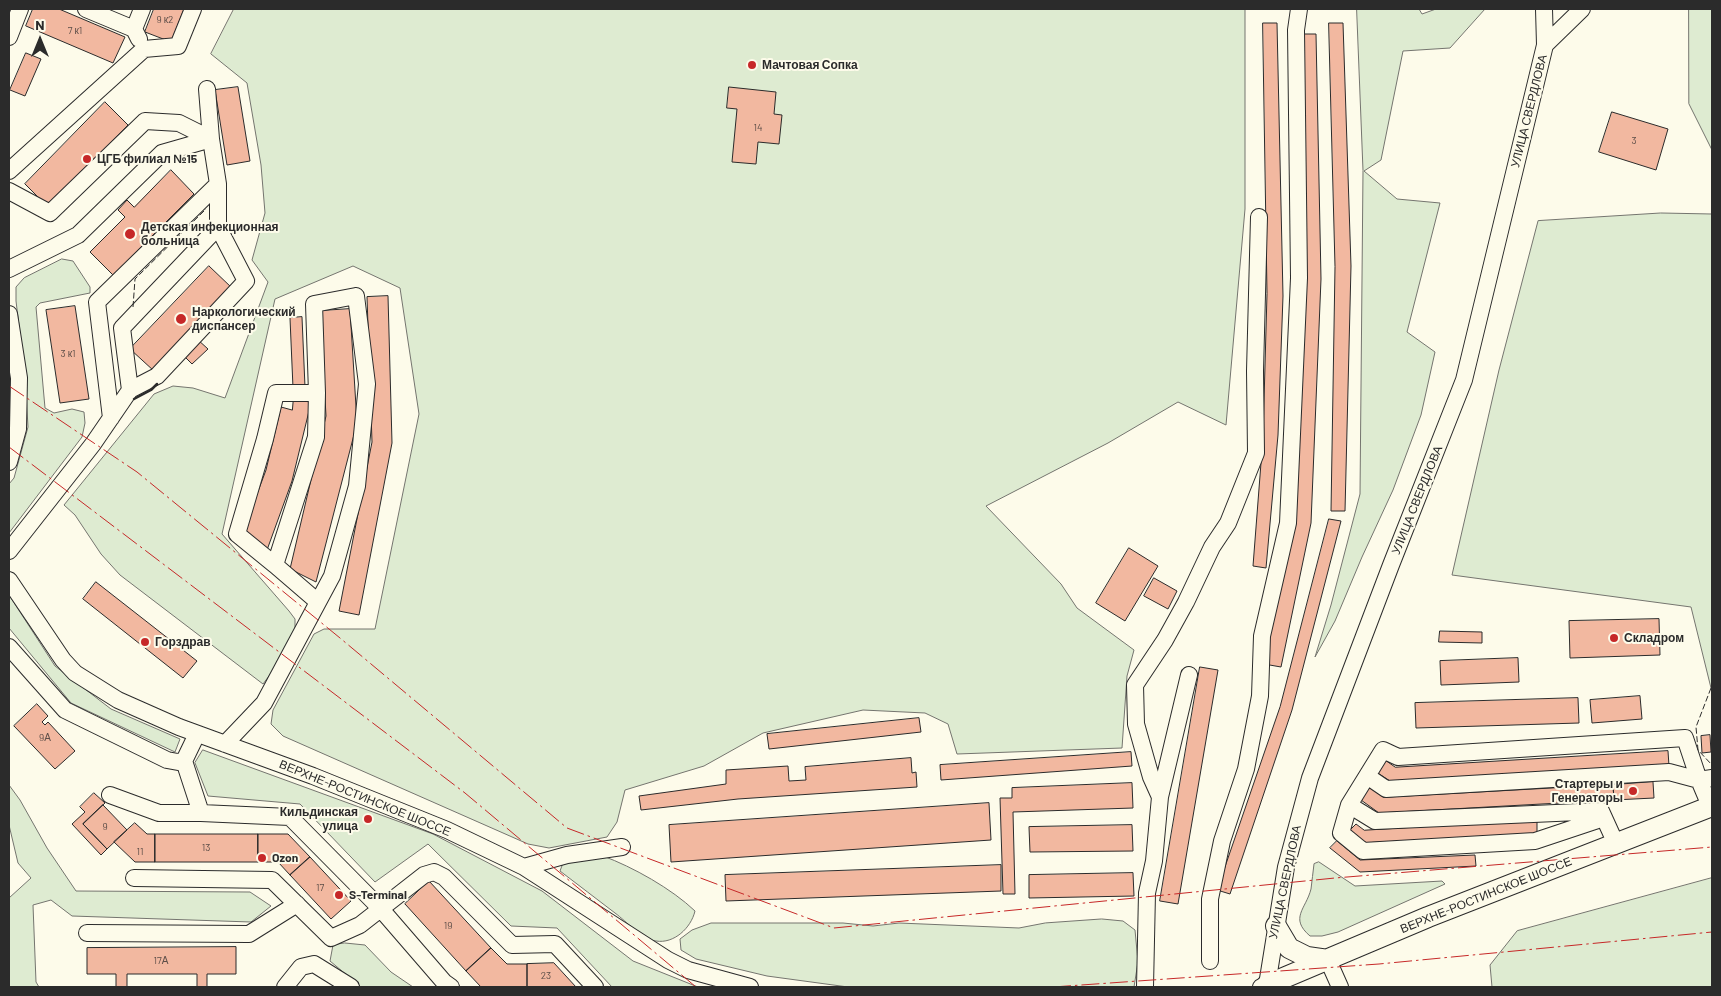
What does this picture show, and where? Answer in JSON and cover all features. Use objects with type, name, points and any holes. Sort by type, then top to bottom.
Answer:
[{"type":"main road","name":"ВЕРХНЕ-РОСТИНСКОЕ ШОССЕ","points":[[1264,986],[1428,917],[1711,806]]},
{"type":"main road","points":[[1276,926],[1289,948],[1307,957],[1328,960]]},
{"type":"street","points":[[9,38],[20,9]]},
{"type":"street","points":[[86,9],[134,28],[144,50]]},
{"type":"street","points":[[134,28],[142,9]]},
{"type":"street","points":[[9,171],[144,50],[178,46],[193,9]]},
{"type":"street","points":[[1210,961],[1210,899],[1222,841],[1246,770],[1260,696],[1262,636],[1288,524],[1299,278],[1296,30],[1299,9]]},
{"type":"street","name":"УЛИЦА СВЕРДЛОВА","points":[[1264,986],[1286,868],[1310,778],[1464,380],[1545,45],[1544,9]]},
{"type":"street","points":[[1545,45],[1582,9]]},
{"type":"street","points":[[9,551],[93,444],[130,390],[157,376],[246,281],[218,227],[218,184],[210,140],[207,89]]},
{"type":"street","points":[[9,191],[50,213],[145,121],[179,124],[210,140]]},
{"type":"street","points":[[9,270],[78,235],[162,153],[210,140]]},
{"type":"street","points":[[111,418],[97,302],[218,184]]},
{"type":"street","points":[[1160,796],[1151,777],[1136,724],[1135,685],[1173,625],[1212,547],[1228,523],[1256,453],[1255,371],[1259,216]]},
{"type":"street","points":[[130,390],[122,328],[218,227]]},
{"type":"street","points":[[225,744],[264,703],[332,576],[357,486],[367,384],[356,296],[314,304],[317,393],[316,437],[275,565]]},
{"type":"street","points":[[9,314],[19,378],[18,429],[9,462]]},
{"type":"street","points":[[317,393],[276,393],[265,439],[237,534],[318,602]]},
{"type":"street","name":"ВЕРХНЕ-РОСТИНСКОЕ ШОССЕ","points":[[9,580],[63,660],[75,673],[118,700],[197,734],[313,776],[447,830],[524,867],[668,960],[688,970],[750,987]]},
{"type":"street","points":[[9,647],[65,710],[167,760],[184,761]]},
{"type":"street","points":[[1145,987],[1148,893],[1154,861],[1160,796],[1189,676]]},
{"type":"street","points":[[197,734],[184,761],[201,813]]},
{"type":"street","points":[[1604,818],[1535,841],[1363,851],[1341,833],[1349,805],[1383,750],[1398,757],[1685,738],[1705,779],[1711,806]]},
{"type":"street","points":[[1367,776],[1386,789],[1669,772],[1705,779]]},
{"type":"street","points":[[110,795],[159,813],[290,817],[380,908],[444,982],[451,987]]},
{"type":"street","points":[[1349,805],[1375,821],[1601,811],[1616,844]]},
{"type":"street","points":[[524,867],[566,855],[622,847]]},
{"type":"street","points":[[134,878],[272,880],[332,938],[360,925],[424,875],[434,872],[439,874],[512,945],[555,944],[595,987]]},
{"type":"street","points":[[87,933],[249,934],[297,904]]},
{"type":"street","points":[[1328,960],[1340,987]]},
{"type":"street","points":[[285,987],[302,967],[314,964],[351,987]]},
{"type":"green space","points":[[234,9],[1245,9],[1245,209],[1226,425],[1178,402],[1108,443],[986,506],[1061,584],[1077,608],[1134,650],[1127,676],[1122,748],[957,754],[948,724],[925,713],[863,710],[763,733],[704,766],[625,790],[617,822],[607,837],[549,848],[528,844],[283,736],[271,724],[273,710],[314,634],[324,629],[375,629],[419,414],[400,288],[353,266],[275,299],[222,534],[295,619],[295,629],[278,664],[263,684],[120,575],[101,554],[75,515],[64,505],[154,394],[173,386],[193,388],[225,398],[268,282],[252,260],[265,213],[261,165],[247,83],[211,54]]},
{"type":"green space","points":[[1357,9],[1419,9],[1422,14],[1436,9],[1485,9],[1450,48],[1403,51],[1381,160],[1364,171],[1397,199],[1440,203],[1407,332],[1435,352],[1421,415],[1393,490],[1335,621],[1315,657],[1331,605],[1360,494],[1363,171]]},
{"type":"green space","points":[[1689,9],[1712,9],[1712,150],[1689,104]]},
{"type":"green space","points":[[1661,213],[1712,214],[1712,688],[1691,607],[1452,575],[1499,370],[1538,221]]},
{"type":"green space","points":[[62,259],[73,261],[90,287],[90,293],[40,303],[36,307],[45,408],[54,413],[72,409],[84,412],[85,423],[82,437],[9,533],[9,484],[14,478],[28,427],[16,287],[24,278]]},
{"type":"green space","points":[[9,595],[55,666],[111,709],[180,739],[175,752],[71,703],[9,628]]},
{"type":"green space","points":[[203,750],[433,834],[542,891],[633,961],[698,987],[612,987],[557,928],[511,926],[428,844],[375,882],[300,804],[208,796],[195,763]]},
{"type":"green space","points":[[9,785],[20,800],[47,848],[76,891],[250,892],[271,906],[251,922],[72,916],[51,900],[33,905],[36,982],[39,987],[9,987],[9,898],[31,878],[18,863],[9,825]]},
{"type":"green space","points":[[603,856],[652,879],[686,903],[695,911],[686,929],[669,940],[651,940],[640,934],[560,871],[563,863]]},
{"type":"green space","points":[[1319,862],[1355,886],[1442,881],[1445,884],[1338,932],[1322,936],[1310,936],[1304,930],[1300,918],[1311,889],[1314,864]]},
{"type":"green space","points":[[1712,878],[1712,987],[1492,987],[1490,965],[1517,931]]},
{"type":"green space","points":[[1102,919],[1123,921],[1135,930],[1138,962],[1134,987],[848,987],[767,976],[696,959],[681,950],[680,939],[692,930],[711,923],[843,923],[873,926],[899,923],[1019,928],[1045,923]]},
{"type":"green space","points":[[345,943],[365,945],[391,972],[413,987],[361,987],[330,961],[333,945]]},
{"type":"building","points":[[33,9],[59,9],[125,37],[113,63],[26,26]]},
{"type":"building","points":[[154,9],[184,9],[171,42],[145,32]]},
{"type":"building","points":[[1263,23],[1277,23],[1283,296],[1278,435],[1266,568],[1253,566],[1263,437],[1267,294]]},
{"type":"building","points":[[1329,23],[1343,23],[1351,266],[1345,511],[1331,511],[1335,267]]},
{"type":"building","points":[[1301,34],[1316,34],[1321,279],[1311,523],[1281,667],[1264,664],[1295,515]]},
{"type":"building","points":[[26,53],[41,59],[25,96],[10,90]]},
{"type":"building","points":[[238,87],[250,161],[227,165],[215,90]]},
{"type":"building","points":[[729,87],[776,92],[774,114],[782,115],[779,144],[758,142],[756,164],[732,162],[737,109],[727,108]]},
{"type":"building","points":[[105,102],[128,125],[48,207],[25,184]]},
{"type":"building","points":[[1612,112],[1668,129],[1656,170],[1599,152]]},
{"type":"building","name":"Детская инфекционная больница","points":[[171,170],[194,194],[113,275],[90,252],[125,217],[118,210],[127,200],[134,207]]},
{"type":"building","name":"Наркологический диспансер","points":[[209,266],[232,288],[154,371],[130,349]]},
{"type":"building","points":[[388,296],[392,443],[359,615],[339,611],[372,442],[367,297]]},
{"type":"building","points":[[75,306],[89,399],[60,403],[46,310]]},
{"type":"building","points":[[350,309],[357,423],[316,582],[290,569],[326,416],[320,311]]},
{"type":"building","points":[[302,317],[305,387],[293,388],[290,318]]},
{"type":"building","points":[[197,339],[208,349],[192,364],[182,354]]},
{"type":"building","points":[[294,396],[308,396],[309,411],[292,481],[267,550],[242,534],[266,470],[281,407],[292,410]]},
{"type":"building","points":[[1329,519],[1341,521],[1292,710],[1230,894],[1217,890],[1280,707]]},
{"type":"building","points":[[1129,548],[1158,566],[1125,621],[1096,603]]},
{"type":"building","points":[[1154,578],[1177,591],[1168,609],[1144,596]]},
{"type":"building","points":[[96,582],[197,661],[183,678],[83,599]]},
{"type":"building","name":"Складром","points":[[1659,619],[1660,655],[1570,658],[1569,621]]},
{"type":"building","points":[[1440,631],[1482,632],[1482,643],[1439,642]]},
{"type":"building","points":[[1518,658],[1519,682],[1441,685],[1440,661]]},
{"type":"building","points":[[1200,667],[1218,670],[1178,904],[1160,901]]},
{"type":"building","points":[[1640,696],[1642,719],[1592,723],[1590,700]]},
{"type":"building","points":[[1578,698],[1579,723],[1416,728],[1415,703]]},
{"type":"building","points":[[37,704],[48,716],[42,722],[45,725],[48,722],[75,751],[55,769],[14,726]]},
{"type":"building","points":[[919,718],[921,732],[769,749],[767,734]]},
{"type":"building","points":[[1710,735],[1711,752],[1702,753],[1701,736]]},
{"type":"building","points":[[1668,751],[1669,766],[1390,781],[1376,772],[1385,760],[1395,767]]},
{"type":"building","points":[[1131,752],[1132,766],[941,780],[940,765]]},
{"type":"building","points":[[911,758],[912,773],[916,772],[917,787],[738,799],[641,810],[639,796],[726,784],[726,770],[788,766],[789,781],[806,780],[805,767]]},
{"type":"building","name":"Стартеры и Генераторы","points":[[1653,782],[1654,798],[1614,800],[1613,785]]},
{"type":"building","points":[[1132,783],[1133,808],[1013,812],[1015,894],[1003,894],[1000,798],[1012,798],[1012,788]]},
{"type":"building","points":[[1613,785],[1614,800],[1379,813],[1361,800],[1369,786],[1383,797]]},
{"type":"building","points":[[94,793],[105,803],[83,824],[107,849],[101,855],[72,824],[85,812],[80,807]]},
{"type":"building","points":[[989,803],[991,840],[671,862],[669,825]]},
{"type":"building","points":[[103,805],[127,830],[107,849],[83,824]]},
{"type":"building","points":[[1537,820],[1537,834],[1362,843],[1348,832],[1356,824],[1364,830]]},
{"type":"building","points":[[135,823],[147,834],[155,834],[155,862],[135,862],[114,842]]},
{"type":"building","points":[[1132,825],[1133,851],[1030,852],[1029,827]]},
{"type":"building","points":[[155,834],[258,834],[258,862],[155,862]]},
{"type":"building","points":[[258,834],[288,834],[310,857],[290,875],[278,862],[258,862]]},
{"type":"building","points":[[1337,841],[1360,860],[1475,855],[1476,866],[1360,872],[1330,848]]},
{"type":"building","points":[[310,857],[351,901],[331,919],[290,875]]},
{"type":"building","points":[[1001,865],[1001,891],[726,901],[725,875]]},
{"type":"building","points":[[1133,873],[1134,896],[1029,898],[1029,875]]},
{"type":"building","points":[[429,881],[491,948],[466,971],[405,904]]},
{"type":"building","points":[[236,947],[236,974],[207,974],[207,987],[197,987],[197,974],[127,974],[127,987],[116,987],[116,974],[87,974],[87,948]]},
{"type":"building","points":[[491,948],[507,964],[527,964],[527,987],[481,987],[466,971]]},
{"type":"building","points":[[554,963],[576,987],[527,987],[527,964]]},
{"type":"fence","points":[[133,307],[135,279],[206,209]]},
{"type":"fence","points":[[1711,688],[1696,727],[1698,750],[1712,765]]},
{"type":"wall","points":[[134,399],[151,390],[157,384]]},
{"type":"power","points":[[9,386],[137,472],[340,638],[567,828],[834,928],[1335,878],[1712,847]]},
{"type":"power","points":[[9,447],[465,793],[696,987]]},
{"type":"power","points":[[1053,987],[1379,964],[1712,932]]},
{"type":"place","name":"Мачтовая Сопка","points":[[752,65]]},
{"type":"place","name":"ЦГБ филиал №15","points":[[87,159]]},
{"type":"place","name":"Детская инфекционная больница","points":[[130,234]]},
{"type":"place","name":"Наркологический диспансер","points":[[181,319]]},
{"type":"place","name":"Складром","points":[[1614,638]]},
{"type":"place","name":"Горздрав","points":[[145,642]]},
{"type":"place","name":"Стартеры и Генераторы","points":[[1633,791]]},
{"type":"place","name":"Кильдинская улица","points":[[368,819]]},
{"type":"place","name":"Ozon","points":[[262,858]]},
{"type":"place","name":"S-Terminal","points":[[339,895]]}]
